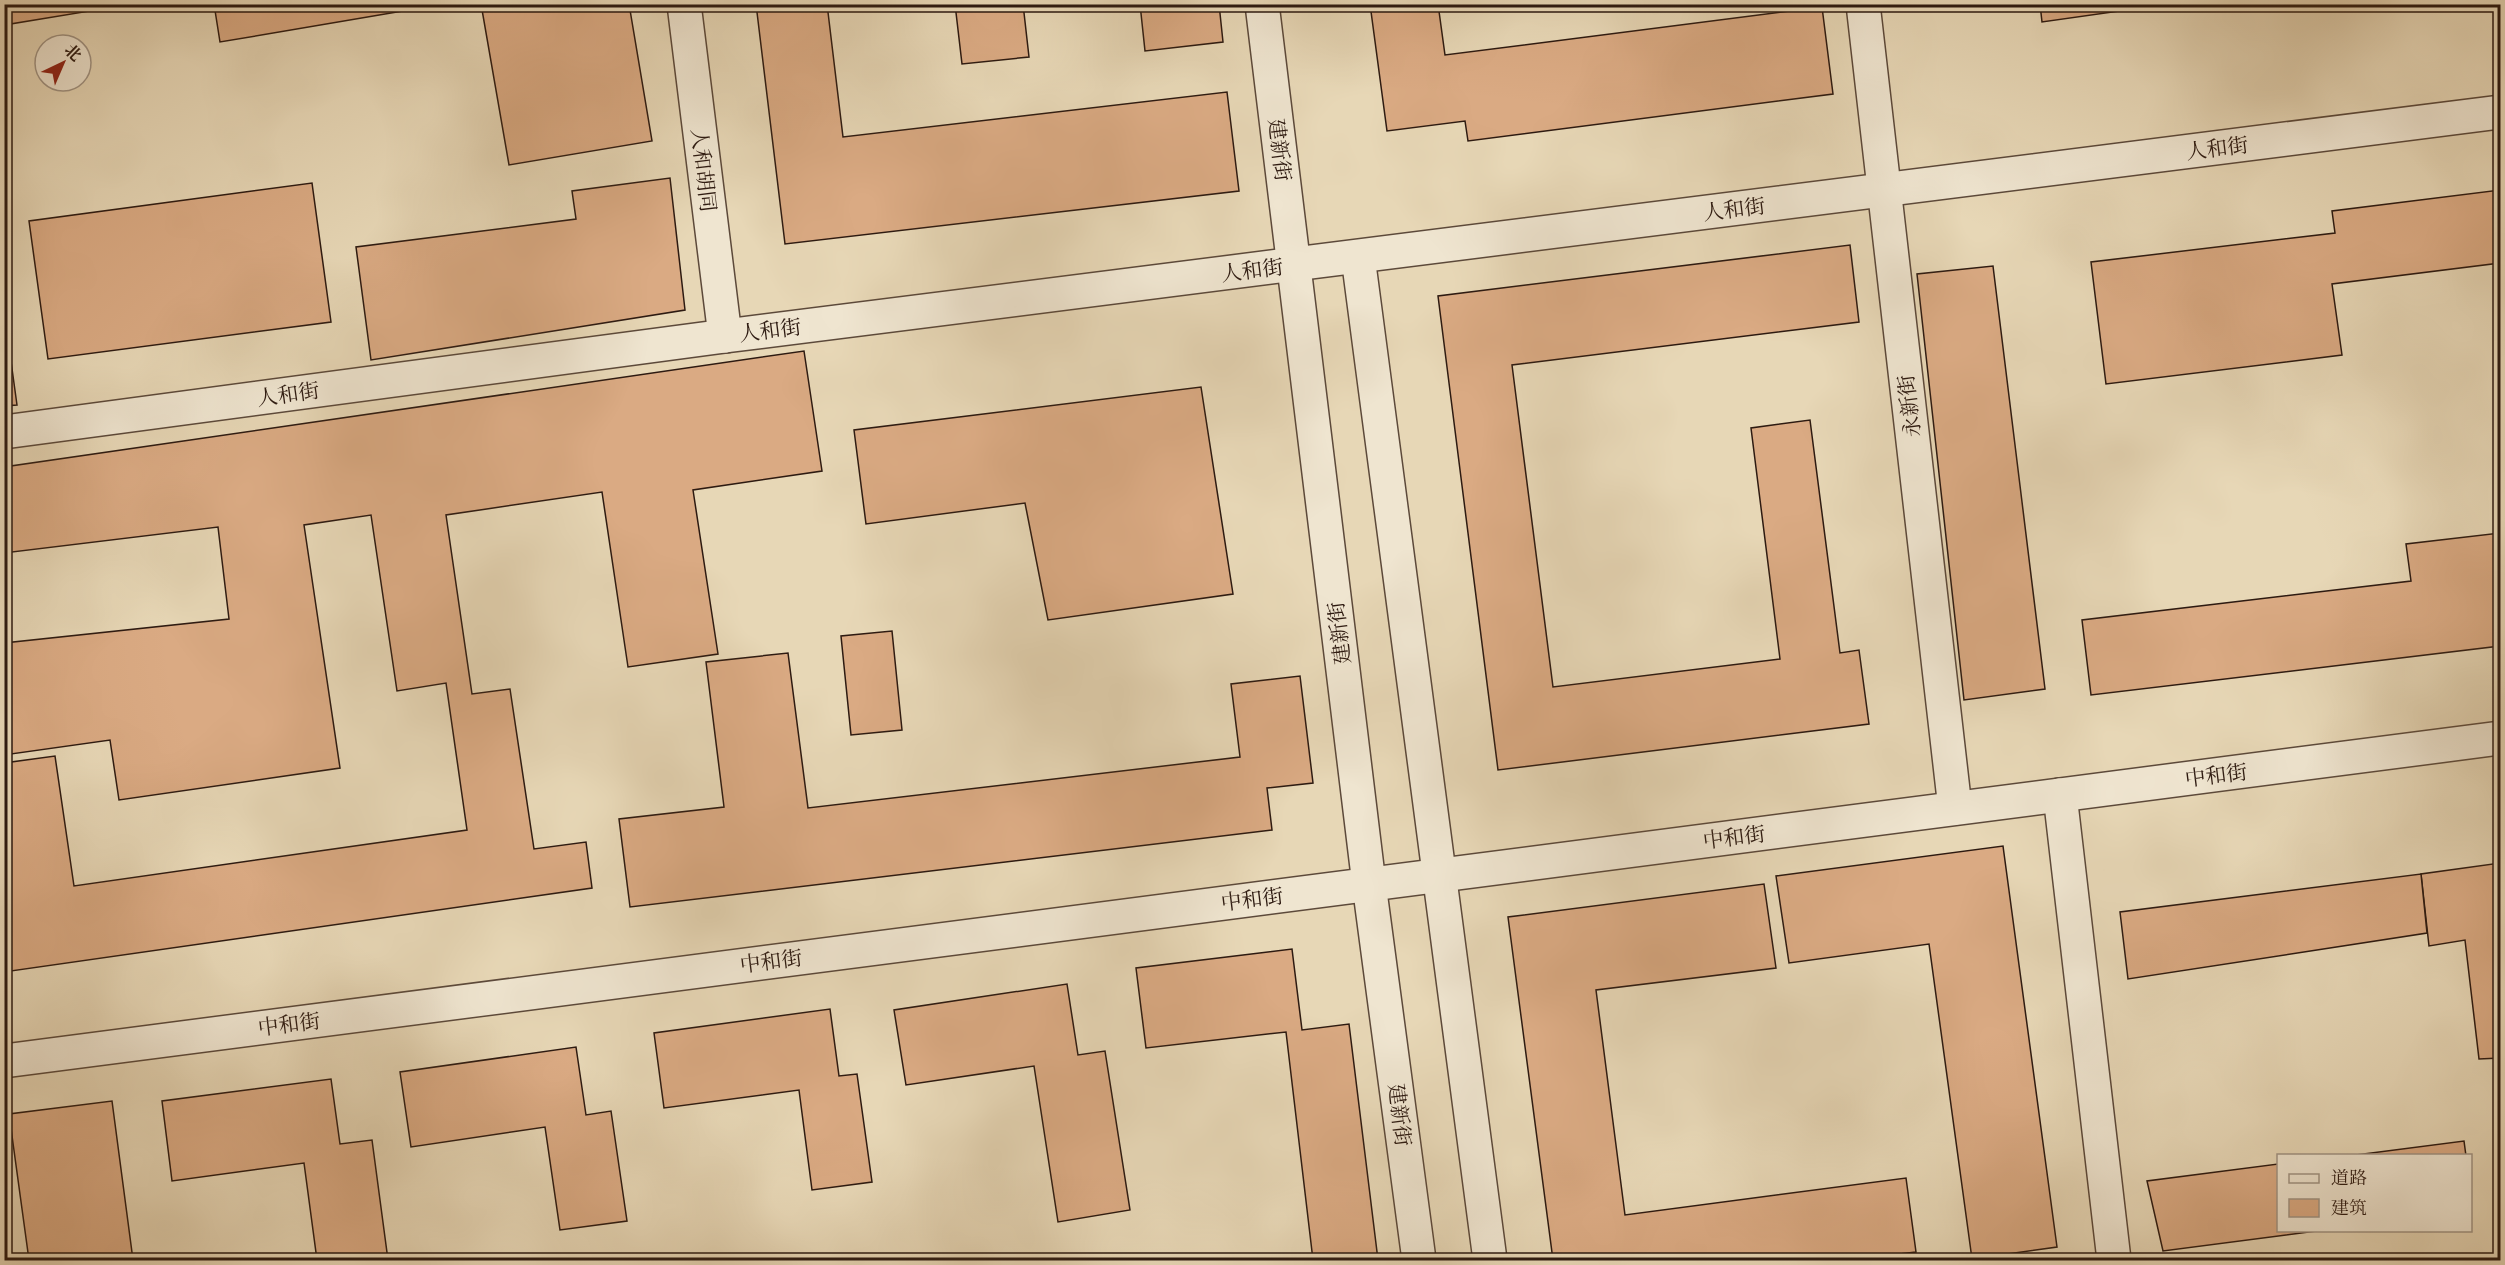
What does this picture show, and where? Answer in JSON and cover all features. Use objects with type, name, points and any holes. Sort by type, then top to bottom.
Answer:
[{"type":"street","name":"人和胡同","points":[[684,4],[725,336]]},
{"type":"street","name":"建新街","points":[[1262,4],[1369,884],[1419,1260]]},
{"type":"street","name":"永新街","points":[[1863,4],[1955,808]]},
{"type":"street","name":"人和街","points":[[4,432],[725,336],[2500,112]]},
{"type":"street","points":[[1358,257],[1490,1260]]},
{"type":"street","name":"中和街","points":[[4,1061],[2500,738]]},
{"type":"street","points":[[2060,795],[2114,1260]]},
{"type":"building","points":[[4,4],[89,4],[90,11],[4,25]]},
{"type":"building","points":[[214,4],[444,4],[220,42]]},
{"type":"building","points":[[481,4],[629,4],[652,141],[509,165]]},
{"type":"building","points":[[756,4],[827,4],[843,137],[1227,92],[1239,191],[785,244]]},
{"type":"building","points":[[955,4],[1023,4],[1029,57],[962,64]]},
{"type":"building","points":[[1140,4],[1219,4],[1223,42],[1145,51]]},
{"type":"building","points":[[1370,4],[1438,4],[1445,55],[1822,7],[1833,94],[1468,141],[1465,121],[1387,131]]},
{"type":"building","points":[[2040,4],[2169,4],[2042,22]]},
{"type":"building","points":[[670,178],[685,310],[371,360],[356,247],[576,219],[572,191]]},
{"type":"building","points":[[312,183],[331,322],[48,359],[29,221]]},
{"type":"building","points":[[2500,190],[2500,263],[2332,284],[2342,355],[2106,384],[2091,262],[2335,233],[2332,211]]},
{"type":"building","points":[[1850,245],[1859,322],[1512,365],[1553,687],[1780,659],[1751,428],[1810,420],[1840,653],[1859,650],[1869,724],[1498,770],[1438,296]]},
{"type":"building","points":[[1993,266],[2045,689],[1964,700],[1917,274]]},
{"type":"building","points":[[6,325],[17,405],[4,406],[4,326]]},
{"type":"building","points":[[804,351],[822,471],[693,490],[718,654],[628,667],[602,492],[446,515],[472,694],[510,689],[534,849],[586,842],[592,888],[4,972],[4,763],[55,756],[74,886],[467,830],[446,683],[397,691],[371,515],[304,525],[340,768],[119,800],[110,740],[4,755],[4,643],[229,619],[218,527],[4,553],[4,467]]},
{"type":"building","points":[[1201,387],[1233,594],[1048,620],[1025,503],[866,524],[854,430]]},
{"type":"building","points":[[2500,533],[2500,646],[2091,695],[2082,620],[2411,581],[2406,544]]},
{"type":"building","points":[[892,631],[902,730],[851,735],[841,636]]},
{"type":"building","points":[[788,653],[808,808],[1240,757],[1231,684],[1300,676],[1313,783],[1267,788],[1272,830],[630,907],[619,819],[724,807],[706,662]]},
{"type":"building","points":[[2003,846],[2057,1247],[1972,1259],[1929,944],[1789,963],[1776,876]]},
{"type":"building","points":[[2500,863],[2500,1058],[2479,1059],[2465,940],[2429,946],[2421,874]]},
{"type":"building","points":[[2421,874],[2427,933],[2128,979],[2120,912]]},
{"type":"building","points":[[1764,884],[1776,968],[1596,990],[1625,1215],[1906,1178],[1916,1252],[1849,1260],[1553,1260],[1508,917]]},
{"type":"building","points":[[1292,949],[1302,1030],[1349,1024],[1378,1260],[1313,1260],[1286,1032],[1146,1048],[1136,968]]},
{"type":"building","points":[[1067,984],[1078,1055],[1105,1051],[1130,1210],[1058,1222],[1034,1066],[906,1085],[894,1010]]},
{"type":"building","points":[[830,1009],[839,1076],[857,1074],[872,1182],[812,1190],[799,1090],[664,1108],[654,1033]]},
{"type":"building","points":[[576,1047],[586,1115],[611,1111],[627,1221],[560,1230],[545,1127],[411,1147],[400,1072]]},
{"type":"building","points":[[331,1079],[340,1144],[372,1140],[388,1260],[317,1260],[304,1163],[172,1181],[162,1101]]},
{"type":"building","points":[[112,1101],[133,1260],[29,1260],[9,1114]]},
{"type":"building","points":[[2464,1141],[2466,1154],[2363,1154]]},
{"type":"building","points":[[2277,1164],[2277,1232],[2309,1232],[2163,1251],[2147,1181]]}]
